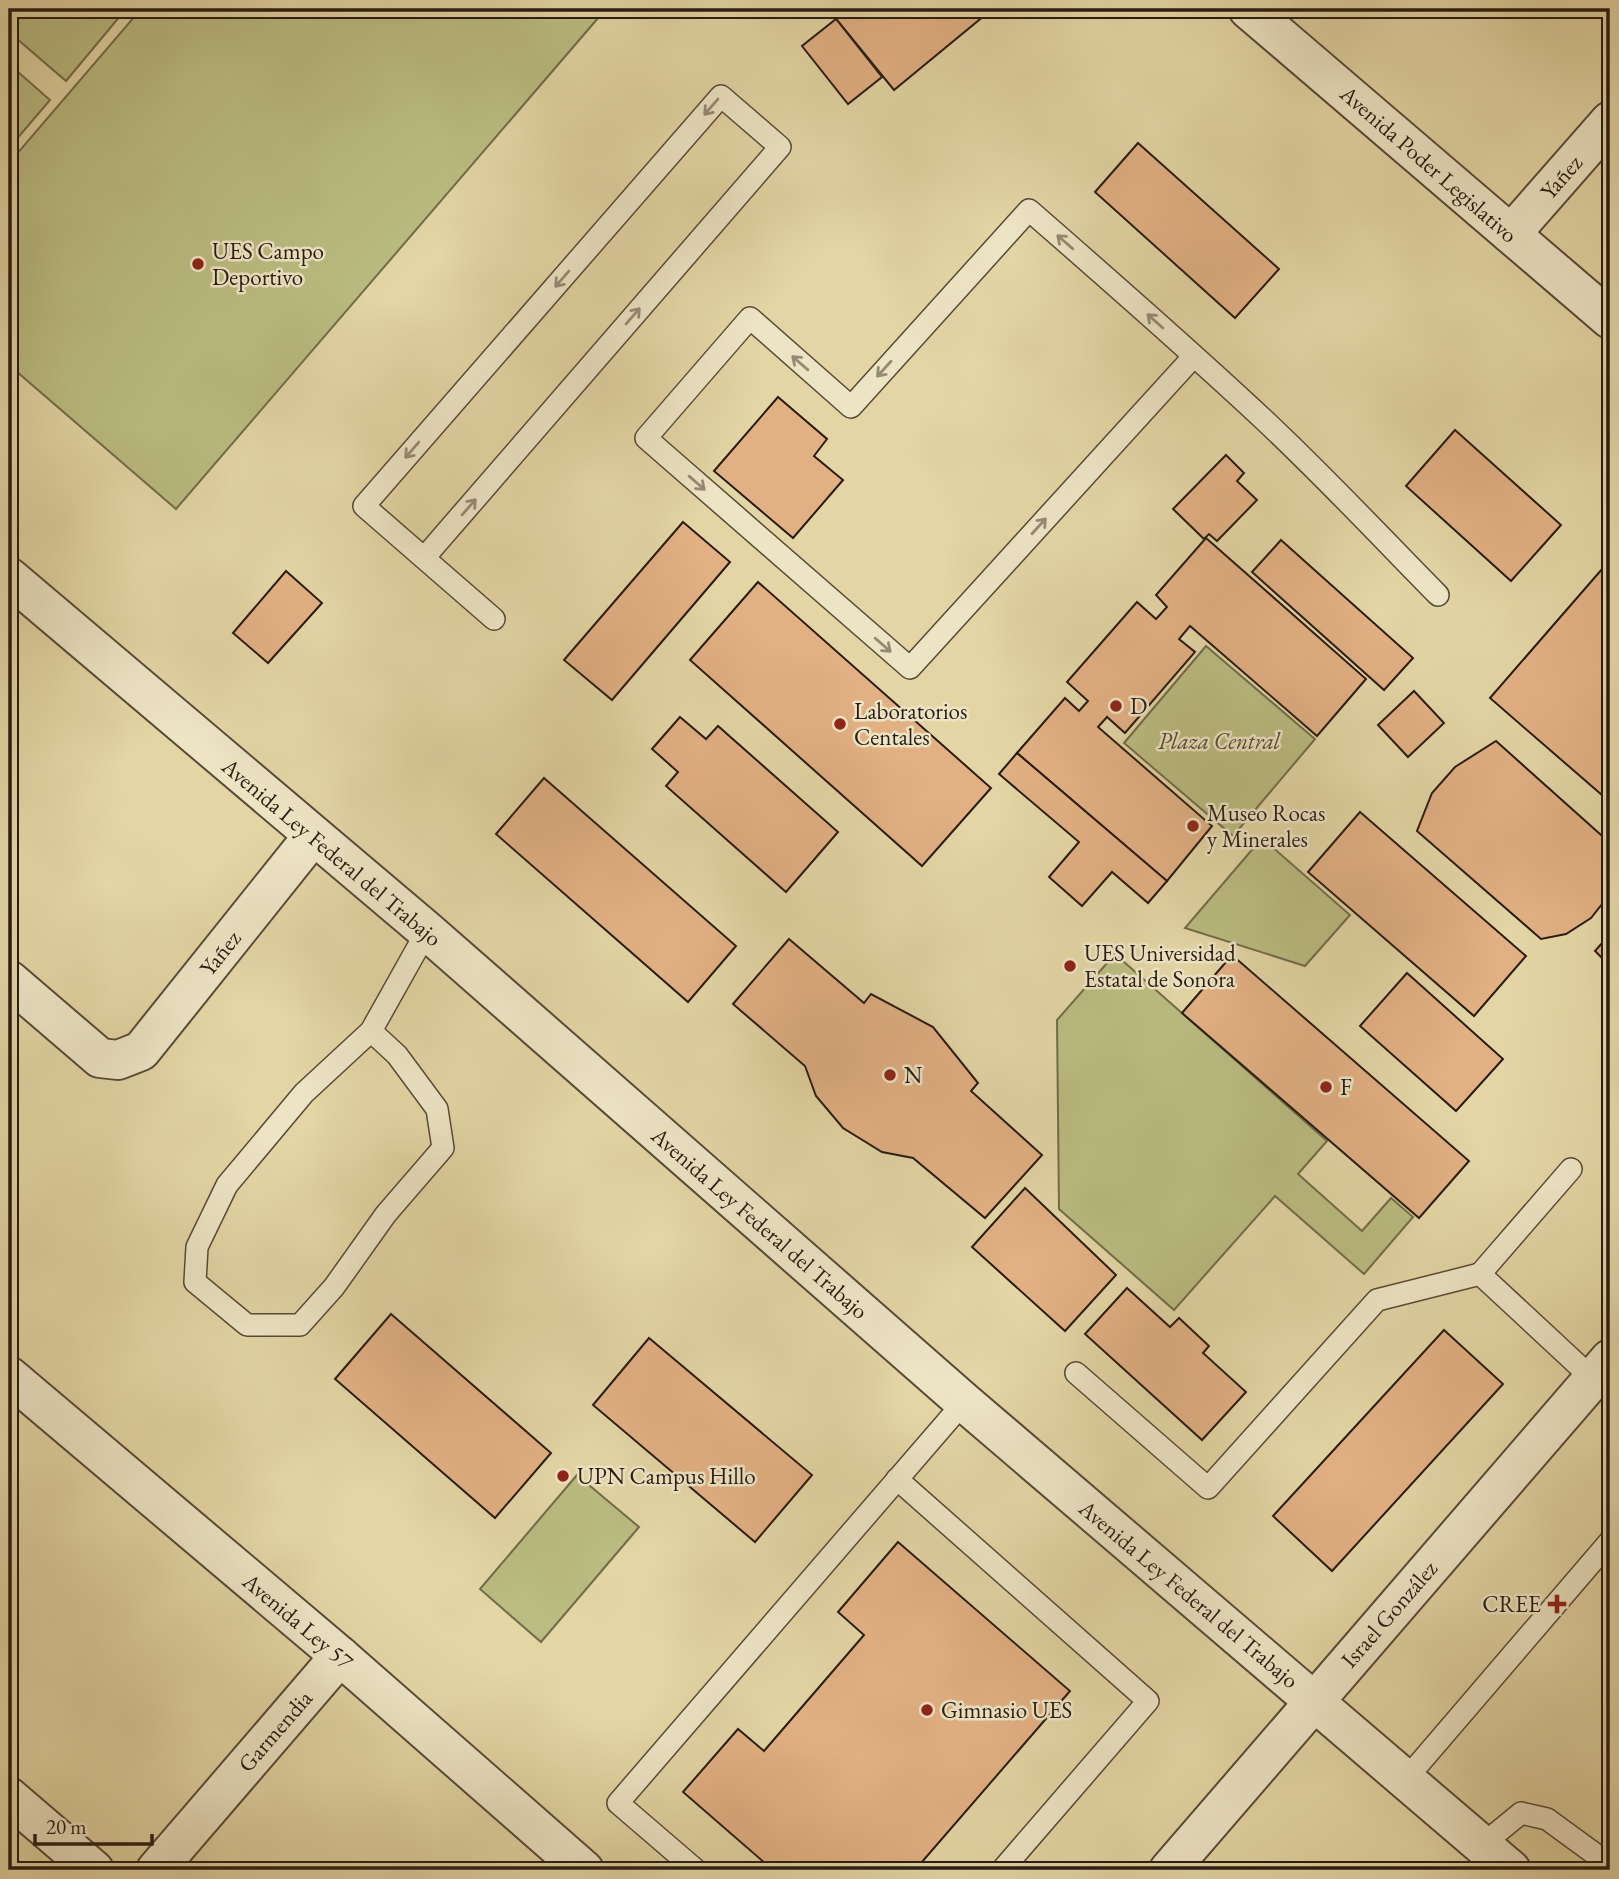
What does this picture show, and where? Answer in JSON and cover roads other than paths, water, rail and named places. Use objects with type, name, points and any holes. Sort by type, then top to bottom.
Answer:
[{"type":"street","name":"Avenida Poder Legislativo","points":[[1248,9],[1610,319]]},
{"type":"street","name":"Yañez","points":[[1511,234],[1610,121]]},
{"type":"street","name":"Avenida Ley Federal del Trabajo","points":[[9,577],[427,932],[964,1402],[1511,1870]]},
{"type":"street","name":"Yañez","points":[[9,980],[100,1058],[118,1060],[141,1051],[313,836]]},
{"type":"street","name":"Israel González","points":[[1169,1870],[1602,1369]]},
{"type":"street","name":"Avenida Ley 57","points":[[9,1376],[340,1656],[584,1870]]},
{"type":"street","name":"Garmendia","points":[[156,1870],[340,1656]]},
{"type":"street","points":[[9,1797],[94,1870]]},
{"type":"lane","points":[[424,558],[780,147],[721,96],[364,506],[494,619]]},
{"type":"lane","points":[[1194,356],[910,668],[646,438],[750,318],[851,407],[1029,209],[1194,356],[1264,420],[1438,595]]},
{"type":"lane","points":[[371,1031],[397,1055],[437,1109],[443,1148],[386,1214],[334,1287],[300,1325],[247,1325],[195,1282],[197,1247],[227,1185],[304,1093],[371,1031],[427,932]]},
{"type":"lane","points":[[1076,1373],[1208,1488],[1377,1300],[1480,1274],[1571,1169]]},
{"type":"lane","points":[[1480,1274],[1602,1369]]},
{"type":"lane","points":[[696,1870],[618,1803],[964,1402]]},
{"type":"lane","points":[[897,1479],[1148,1701],[1002,1870]]},
{"type":"lane","points":[[1406,1779],[1610,1541]]},
{"type":"lane","points":[[1482,1845],[1521,1813],[1547,1819],[1610,1865]]},
{"type":"place","name":"UES Campo Deportivo","points":[[198,264]]},
{"type":"place","name":"D","points":[[1116,706]]},
{"type":"place","name":"Laboratorios Centales","points":[[840,724]]},
{"type":"place","name":"Museo Rocas y Minerales","points":[[1193,826]]},
{"type":"place","name":"UES Universidad Estatal de Sonora","points":[[1070,966]]},
{"type":"place","name":"N","points":[[890,1075]]},
{"type":"place","name":"F","points":[[1326,1087]]},
{"type":"place","name":"UPN Campus Hillo","points":[[563,1476]]},
{"type":"place","name":"CREE","points":[[1557,1604]]},
{"type":"place","name":"Gimnasio UES","points":[[927,1710]]},
{"type":"park label","name":"Plaza Central","points":[[1219,741]]}]
